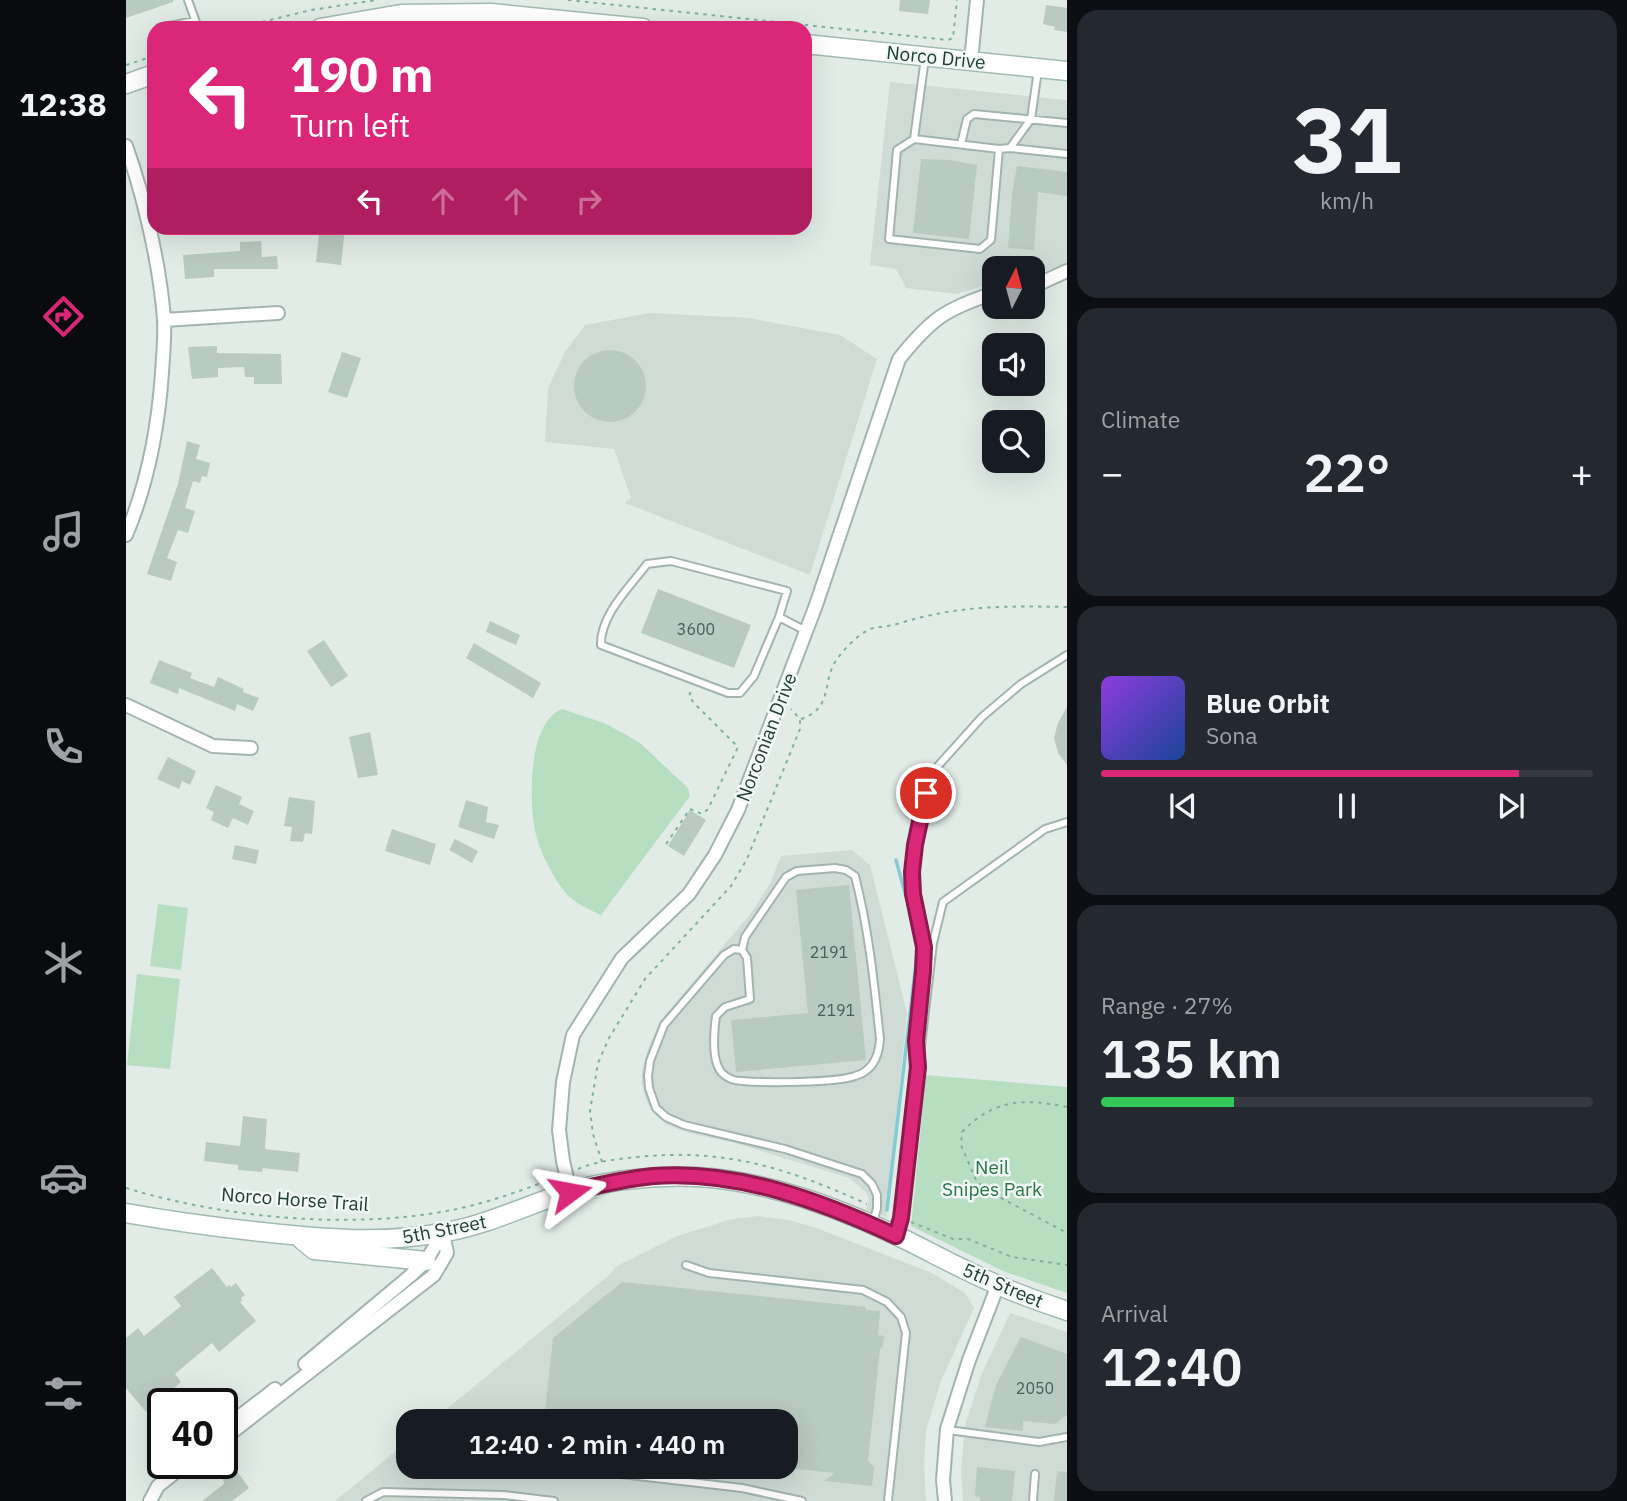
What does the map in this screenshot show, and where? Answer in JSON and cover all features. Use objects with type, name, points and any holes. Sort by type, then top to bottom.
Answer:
[{"type":"street","points":[[971,61],[977,0]]},
{"type":"street","points":[[360,21],[401,14],[491,6],[595,21]]},
{"type":"street","name":"Norco Drive","points":[[812,45],[1067,71]]},
{"type":"street","points":[[126,84],[147,76]]},
{"type":"street","points":[[126,146],[147,226]]},
{"type":"street","points":[[126,535],[140,501],[152,456],[159,411],[164,320],[149,235]]},
{"type":"street","points":[[1045,281],[1067,271]]},
{"type":"street","name":"Norconian Drive","points":[[568,1183],[559,1130],[563,1082],[573,1035],[622,958],[689,894],[715,855],[738,810],[806,631],[899,359],[923,329],[955,306],[982,297]]},
{"type":"street","points":[[164,320],[278,313]]},
{"type":"street","points":[[126,705],[213,746],[251,748]]},
{"type":"street","name":"5th Street","points":[[126,1213],[184,1223],[296,1236],[378,1240],[475,1227],[568,1183],[612,1182],[656,1176],[699,1177],[775,1190],[874,1217],[896,1236],[998,1285],[1067,1311]]},
{"type":"street","points":[[238,1418],[295,1373],[426,1261],[443,1233]]},
{"type":"street","points":[[238,1428],[434,1275],[447,1253],[443,1233]]},
{"type":"street","points":[[296,1236],[314,1250],[426,1261]]},
{"type":"street","points":[[945,1501],[943,1480],[947,1429],[969,1360],[998,1285]]},
{"type":"street","points":[[150,1501],[158,1486],[167,1479]]},
{"type":"lane","points":[[188,0],[196,21]]},
{"type":"lane","points":[[914,139],[925,56]]},
{"type":"lane","points":[[1010,148],[1031,119],[1038,68]]},
{"type":"lane","points":[[961,144],[967,119],[974,114],[1067,123]]},
{"type":"lane","points":[[999,149],[991,240],[980,249],[889,239],[897,150],[914,139],[1067,154]]},
{"type":"lane","points":[[671,561],[786,591],[779,617],[754,676],[740,693],[728,693],[601,645],[600,632],[618,602],[648,564],[671,561]]},
{"type":"lane","points":[[779,617],[806,631]]},
{"type":"lane","points":[[918,1067],[916,1041],[924,947],[913,894],[912,872],[926,793],[937,768],[982,717],[1021,684],[1067,656]]},
{"type":"lane","points":[[896,1236],[901,1218],[933,943],[943,902],[1045,829],[1067,822]]},
{"type":"lane","points":[[835,868],[846,870],[855,876],[872,951],[880,1039],[876,1061],[856,1076],[816,1080],[742,1081],[729,1078],[720,1072],[714,1030],[716,1016],[725,1006],[750,999],[747,958],[742,950],[745,937],[786,877],[797,871],[835,868]]},
{"type":"lane","points":[[742,950],[734,949],[724,955],[664,1025],[650,1061],[649,1088],[656,1108],[666,1117],[684,1125],[785,1149],[862,1174],[872,1184],[877,1195],[874,1217]]},
{"type":"lane","points":[[686,1265],[709,1273],[863,1290],[887,1302],[901,1317],[906,1333],[888,1501]]},
{"type":"lane","points":[[947,1429],[1039,1442],[1067,1437]]},
{"type":"lane","points":[[1033,1501],[1035,1474]]},
{"type":"lane","points":[[664,1479],[742,1488],[802,1501]]},
{"type":"lane","points":[[366,1501],[383,1492],[504,1495],[554,1501]]},
{"type":"path","points":[[266,21],[311,10],[377,0]]},
{"type":"path","points":[[568,0],[767,21]]},
{"type":"path","points":[[812,26],[947,40],[953,38],[957,0]]},
{"type":"path","points":[[126,65],[147,58]]},
{"type":"path","points":[[800,719],[811,716],[822,705],[834,664],[857,638],[870,629],[975,607],[1067,607]]},
{"type":"path","points":[[666,844],[690,809],[702,814],[708,809],[738,747],[689,696],[695,680]]},
{"type":"path","points":[[1067,1107],[1017,1101],[992,1108],[976,1118],[962,1132],[961,1145],[976,1180],[988,1191],[1067,1233]]},
{"type":"path","name":"Norco Horse Trail","points":[[126,1188],[185,1205],[337,1221],[404,1217],[454,1210],[568,1183],[584,1166],[620,1158],[684,1153],[711,1155],[779,1168],[811,1180],[874,1217]]},
{"type":"path","points":[[901,1218],[953,1238],[968,1239],[1012,1257],[1067,1265]]},
{"type":"shaded area","points":[[890,82],[1067,100],[1067,264],[1045,271],[1045,256],[982,256],[982,286],[956,294],[906,288],[896,269],[870,265]]},
{"type":"shaded area","points":[[650,313],[749,318],[840,335],[877,359],[810,575],[625,503],[631,498],[614,449],[545,442],[548,388],[565,352],[585,325]]},
{"type":"shaded area","points":[[852,850],[870,865],[907,1013],[886,1217],[866,1210],[869,1200],[866,1192],[849,1178],[667,1125],[653,1112],[642,1085],[642,1070],[660,1021],[752,912],[770,883],[781,856]]},
{"type":"shaded area","points":[[758,1216],[789,1220],[819,1229],[932,1273],[965,1293],[974,1308],[941,1381],[926,1430],[926,1501],[335,1501],[396,1451],[396,1479],[798,1479],[798,1409],[447,1409],[617,1266],[677,1236],[732,1219]]},
{"type":"shaded area","points":[[1010,1313],[1067,1332],[1067,1501],[963,1501],[961,1470],[965,1425],[982,1373]]},
{"type":"green space","points":[[562,709],[604,723],[641,744],[688,788],[690,796],[601,915],[574,901],[561,887],[551,872],[534,827],[534,757],[544,727],[551,716]]},
{"type":"green space","points":[[158,904],[188,908],[181,970],[150,966]]},
{"type":"green space","points":[[137,974],[180,979],[170,1069],[127,1065]]},
{"type":"green space","name":"Neil Snipes Park","points":[[926,1075],[1067,1087],[1067,1293],[1003,1271],[911,1226]]},
{"type":"building","points":[[126,0],[173,0],[173,2],[126,18]]},
{"type":"building","points":[[900,0],[930,0],[928,14],[899,11]]},
{"type":"building","points":[[1046,5],[1067,8],[1067,32],[1054,30],[1055,27],[1043,24]]},
{"type":"building","points":[[921,159],[977,165],[969,239],[913,233]]},
{"type":"building","points":[[1017,166],[1067,172],[1067,196],[1038,192],[1034,250],[1008,248]]},
{"type":"building","points":[[319,235],[344,235],[341,265],[316,262]]},
{"type":"building","points":[[261,241],[262,257],[277,256],[278,269],[214,269],[214,277],[185,279],[183,255],[240,251],[240,242]]},
{"type":"building","points":[[217,346],[217,353],[281,354],[282,384],[254,384],[254,377],[245,377],[244,367],[218,368],[218,377],[192,379],[188,347]]},
{"type":"building","points":[[610,350],[630,356],[640,366],[646,386],[640,406],[630,416],[610,422],[590,416],[580,406],[574,386],[580,366],[590,356]]},
{"type":"building","points":[[342,352],[361,358],[347,398],[328,392]]},
{"type":"building","points":[[187,441],[200,445],[196,459],[210,463],[207,477],[202,476],[200,483],[193,481],[185,508],[195,511],[188,533],[178,530],[167,558],[177,562],[171,581],[147,574],[178,484]]},
{"type":"building","points":[[658,589],[751,625],[734,668],[641,633]]},
{"type":"building","points":[[490,621],[520,635],[516,645],[486,632]]},
{"type":"building","points":[[324,640],[348,676],[331,687],[307,651]]},
{"type":"building","points":[[474,643],[541,683],[533,698],[466,658]]},
{"type":"building","points":[[159,660],[192,673],[190,678],[214,687],[218,677],[259,698],[253,711],[237,704],[235,711],[179,688],[178,694],[150,683]]},
{"type":"building","points":[[1067,707],[1067,765],[1058,753],[1054,738],[1058,723]]},
{"type":"building","points":[[370,732],[378,775],[358,778],[349,737]]},
{"type":"building","points":[[168,757],[196,771],[190,785],[182,781],[179,789],[157,779]]},
{"type":"building","points":[[216,785],[242,797],[239,804],[254,811],[248,825],[233,818],[228,828],[211,820],[214,812],[206,808]]},
{"type":"building","points":[[289,797],[315,801],[312,834],[305,833],[303,842],[290,841],[292,827],[284,826]]},
{"type":"building","points":[[466,800],[488,807],[486,822],[499,825],[494,839],[458,827]]},
{"type":"building","points":[[690,810],[706,820],[684,856],[668,846]]},
{"type":"building","points":[[392,829],[436,844],[430,865],[385,851]]},
{"type":"building","points":[[455,839],[478,851],[472,863],[449,850]]},
{"type":"building","points":[[235,845],[259,850],[256,864],[232,859]]},
{"type":"building","points":[[849,885],[866,1060],[736,1072],[731,1020],[808,1013],[796,890]]},
{"type":"building","points":[[243,1116],[267,1119],[265,1149],[300,1153],[298,1172],[263,1168],[262,1172],[238,1170],[238,1165],[204,1161],[206,1142],[240,1146]]},
{"type":"building","points":[[212,1268],[227,1287],[236,1283],[245,1295],[240,1302],[256,1321],[219,1352],[212,1343],[175,1374],[181,1382],[174,1388],[147,1388],[146,1412],[126,1388],[126,1338],[138,1328],[144,1336],[181,1306],[174,1297]]},
{"type":"building","points":[[622,1282],[866,1307],[866,1310],[880,1311],[878,1335],[884,1336],[880,1349],[868,1461],[874,1467],[872,1486],[824,1481],[835,1473],[798,1469],[798,1409],[545,1409],[553,1338]]},
{"type":"building","points":[[1021,1337],[1067,1354],[1067,1415],[1055,1424],[1023,1421],[1023,1431],[985,1427],[996,1385]]},
{"type":"building","points":[[977,1467],[1015,1471],[1012,1501],[980,1501],[980,1497],[975,1496]]},
{"type":"building","points":[[1057,1471],[1067,1472],[1067,1501],[1054,1501]]},
{"type":"building","points":[[238,1473],[249,1488],[232,1501],[202,1501],[224,1484],[223,1479],[238,1479]]},
{"type":"waterway","points":[[887,1210],[918,946],[896,860]]},
{"type":"route","points":[[570,1192],[612,1182],[656,1176],[699,1177],[741,1183],[807,1199],[896,1236],[901,1218],[918,1067],[916,1041],[924,947],[913,894],[912,872],[926,793]]}]
